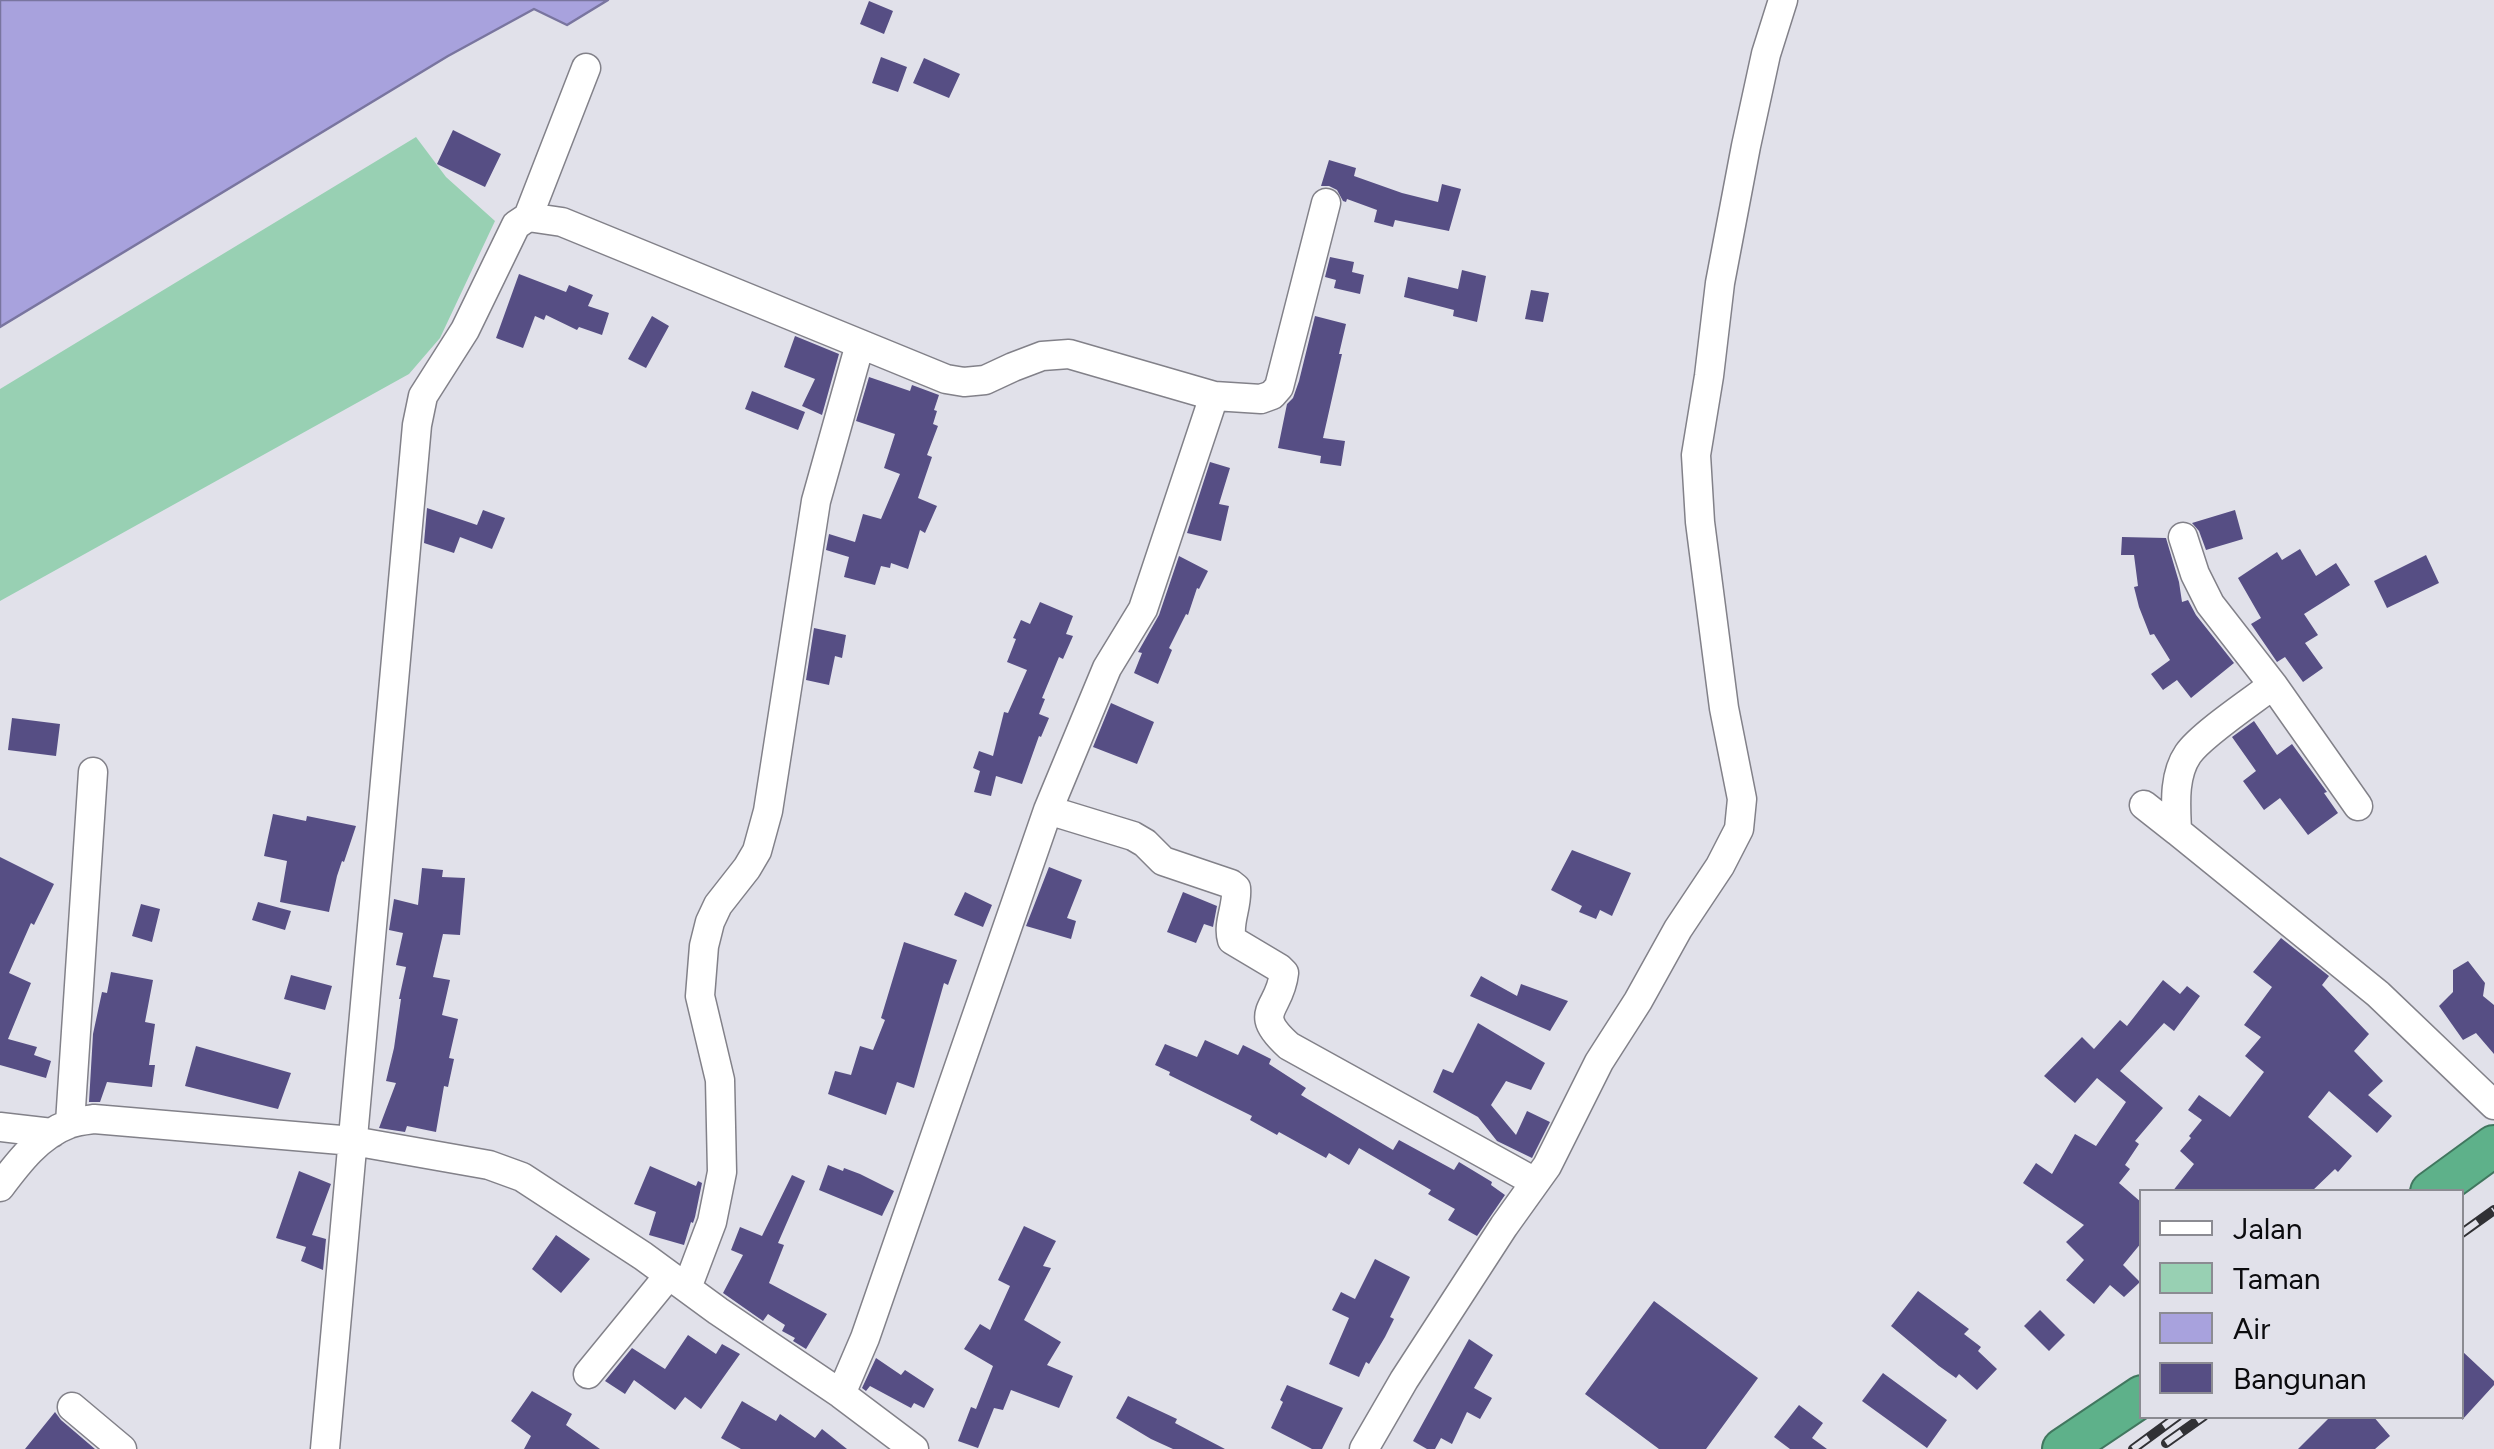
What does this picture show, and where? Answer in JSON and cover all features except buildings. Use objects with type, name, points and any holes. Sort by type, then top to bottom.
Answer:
[{"type":"highway","points":[[2435,1189],[2494,1146]]},
{"type":"highway","points":[[2063,1449],[2139,1398]]},
{"type":"street","points":[[1364,1449],[1404,1380],[1547,1166],[1599,1062],[1739,830],[1742,799],[1724,708],[1700,522],[1696,455],[1720,283],[1746,146],[1766,54],[1783,0]]},
{"type":"street","points":[[325,1449],[414,451],[423,396],[465,330],[516,225],[528,217],[586,68]]},
{"type":"street","points":[[528,217],[562,222],[946,380],[985,380],[1042,356],[1069,354],[1214,396],[1261,399],[1279,387],[1326,202]]},
{"type":"street","points":[[588,1374],[678,1281],[712,1222],[722,1172],[720,1080],[700,996],[704,946],[718,905],[756,850],[768,811],[816,502],[860,344]]},
{"type":"street","points":[[841,1394],[866,1338],[1048,810],[1107,668],[1142,608],[1214,396]]},
{"type":"street","points":[[2183,537],[2210,604],[2358,806]]},
{"type":"street","points":[[2176,830],[2176,794],[2188,754],[2272,685]]},
{"type":"street","points":[[0,1187],[24,1156],[61,1128],[93,772]]},
{"type":"street","points":[[2144,805],[2378,994],[2494,1106]]},
{"type":"street","points":[[1048,810],[1133,836],[1162,861],[1230,884],[1236,892],[1232,940],[1284,974],[1268,1016],[1272,1031],[1289,1046],[1535,1182]]},
{"type":"street","points":[[0,1128],[61,1128],[94,1119],[353,1141],[490,1166],[522,1178],[678,1281],[914,1449]]},
{"type":"street","points":[[72,1407],[122,1449]]},
{"type":"green space","points":[[416,137],[446,177],[495,221],[440,338],[409,374],[0,601],[0,389]]},
{"type":"water","points":[[0,0],[608,0],[567,25],[534,9],[448,56],[0,327]]},
{"type":"railway","points":[[2464,1232],[2494,1210]]},
{"type":"railway","points":[[2133,1449],[2174,1419]]},
{"type":"railway","points":[[2166,1443],[2200,1419]]}]
